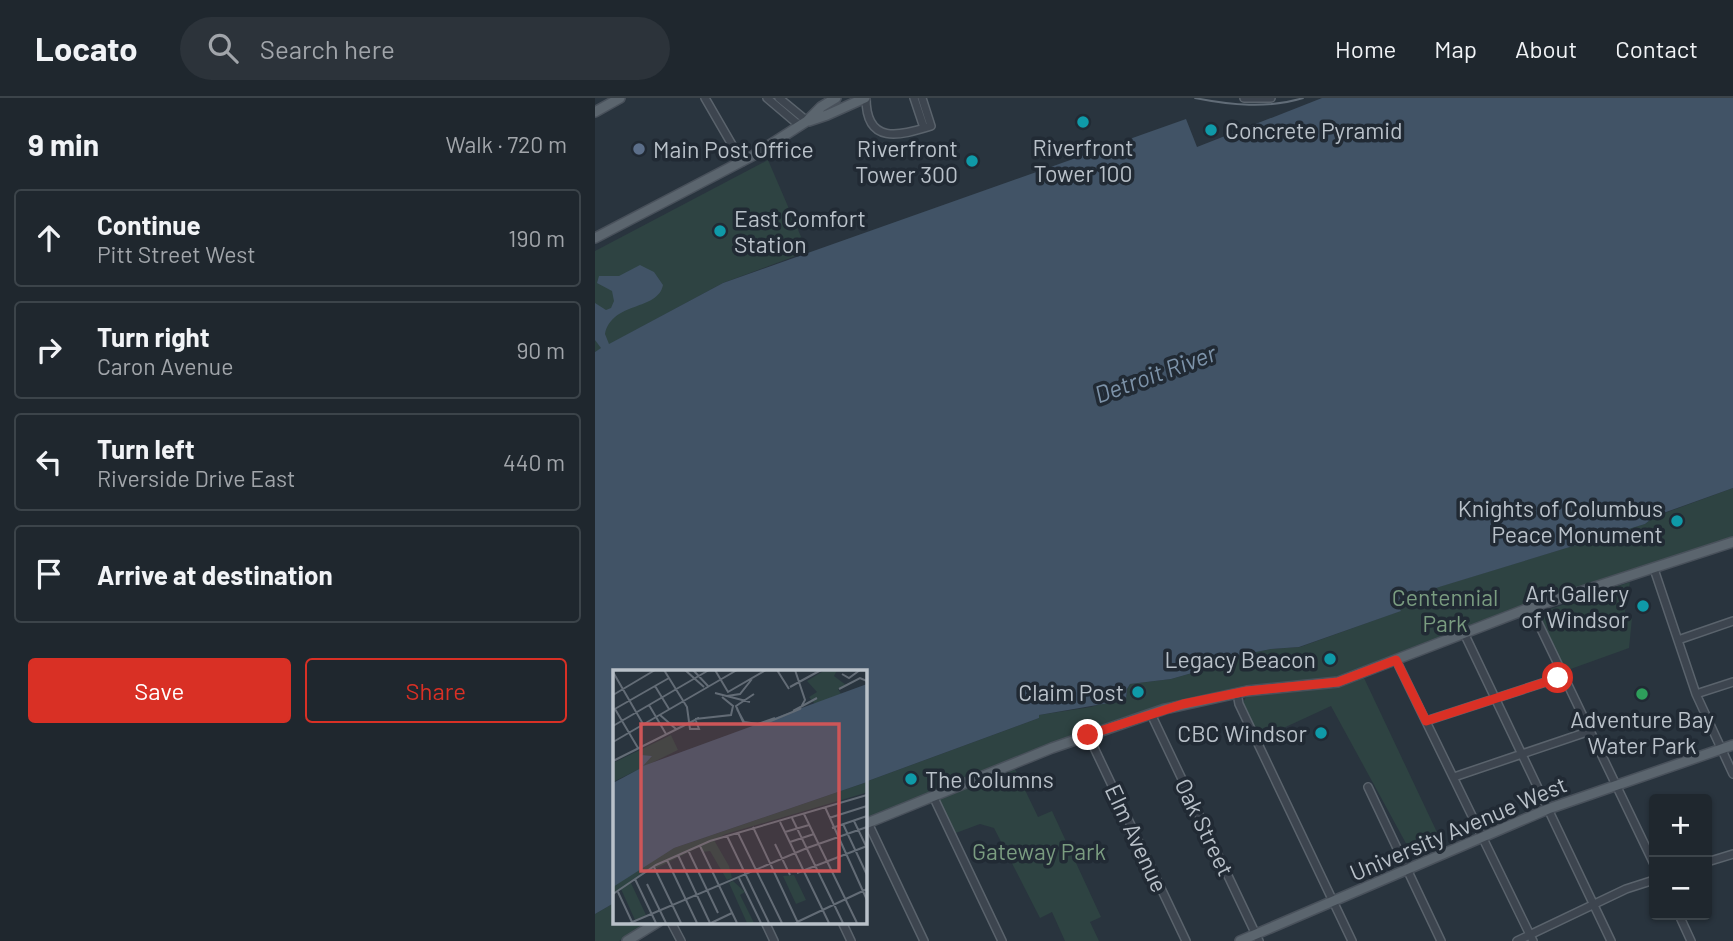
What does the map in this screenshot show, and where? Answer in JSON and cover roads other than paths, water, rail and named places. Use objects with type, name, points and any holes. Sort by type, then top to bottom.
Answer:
[{"type":"main road","points":[[804,124],[821,107],[835,98]]},
{"type":"main road","points":[[595,238],[742,162],[804,124],[866,98]]},
{"type":"main road","points":[[595,113],[614,100]]},
{"type":"main road","points":[[866,823],[1088,735],[1151,714],[1183,704],[1237,693],[1338,682],[1531,608],[1733,542]]},
{"type":"main road","name":"University Avenue West","points":[[1240,941],[1258,938],[1333,901],[1548,809],[1616,783],[1733,745]]},
{"type":"main road","points":[[627,941],[656,923]]},
{"type":"street","points":[[705,98],[742,162]]},
{"type":"street","points":[[767,98],[804,124]]},
{"type":"street","points":[[779,98],[804,124]]},
{"type":"street","points":[[866,98],[868,117],[879,130],[897,135],[927,127]]},
{"type":"street","points":[[914,98],[927,127]]},
{"type":"street","points":[[922,98],[927,127]]},
{"type":"street","points":[[1244,98],[1272,98]]},
{"type":"street","points":[[1654,569],[1696,694],[1733,774]]},
{"type":"street","points":[[1531,608],[1651,857]]},
{"type":"street","points":[[1678,640],[1733,621]]},
{"type":"street","points":[[1464,633],[1611,941]]},
{"type":"street","points":[[1396,660],[1531,938]]},
{"type":"street","points":[[1426,721],[1564,676]]},
{"type":"street","points":[[1696,694],[1733,682]]},
{"type":"street","points":[[1237,693],[1239,704],[1352,941]]},
{"type":"street","name":"Oak Street","points":[[1151,714],[1258,938]]},
{"type":"street","points":[[1454,777],[1590,731]]},
{"type":"street","name":"Elm Avenue","points":[[1088,735],[1186,941]]},
{"type":"street","points":[[1368,788],[1441,941]]},
{"type":"street","points":[[933,796],[1002,941]]},
{"type":"street","points":[[866,823],[924,941]]},
{"type":"street","points":[[1712,860],[1733,853]]},
{"type":"street","points":[[1517,941],[1531,938],[1626,889],[1649,882]]},
{"type":"street","points":[[1680,920],[1691,941]]},
{"type":"street","points":[[672,923],[681,941]]},
{"type":"street","points":[[765,923],[774,941]]},
{"type":"street","points":[[842,923],[851,941]]},
{"type":"water","name":"Detroit River","points":[[1322,98],[1733,98],[1733,488],[1655,516],[1645,524],[1426,591],[1427,594],[1398,606],[1401,611],[1299,647],[1231,657],[1230,654],[1221,656],[1220,665],[1171,679],[1130,684],[1126,700],[1039,715],[1039,718],[866,782],[866,670],[613,670],[613,904],[595,914],[595,352],[601,348],[595,340],[595,303],[606,310],[611,308],[614,301],[612,291],[597,283],[599,276],[619,276],[640,265],[654,272],[663,285],[653,299],[625,311],[609,323],[605,334],[609,344],[723,283],[1186,119],[1197,147]]},
{"type":"tram line","points":[[1195,98],[1249,105],[1276,104],[1303,98]]},
{"type":"place","name":"Riverfront Tower 100","points":[[1083,122]]},
{"type":"place","name":"Concrete Pyramid","points":[[1211,130]]},
{"type":"place","name":"Main Post Office","points":[[639,149]]},
{"type":"place","name":"Riverfront Tower 300","points":[[972,161]]},
{"type":"place","name":"East Comfort Station","points":[[720,231]]},
{"type":"place","name":"Knights of Columbus Peace Monument","points":[[1677,521]]},
{"type":"place","name":"Art Gallery of Windsor","points":[[1643,606]]},
{"type":"place","name":"Legacy Beacon","points":[[1330,659]]},
{"type":"place","name":"Claim Post","points":[[1138,692]]},
{"type":"place","name":"Adventure Bay Water Park","points":[[1642,694]]},
{"type":"place","name":"CBC Windsor","points":[[1321,733]]},
{"type":"place","name":"The Columns","points":[[911,779]]},
{"type":"park label","name":"Centennial Park","points":[[1445,610]]},
{"type":"park label","name":"Gateway Park","points":[[1039,851]]}]
